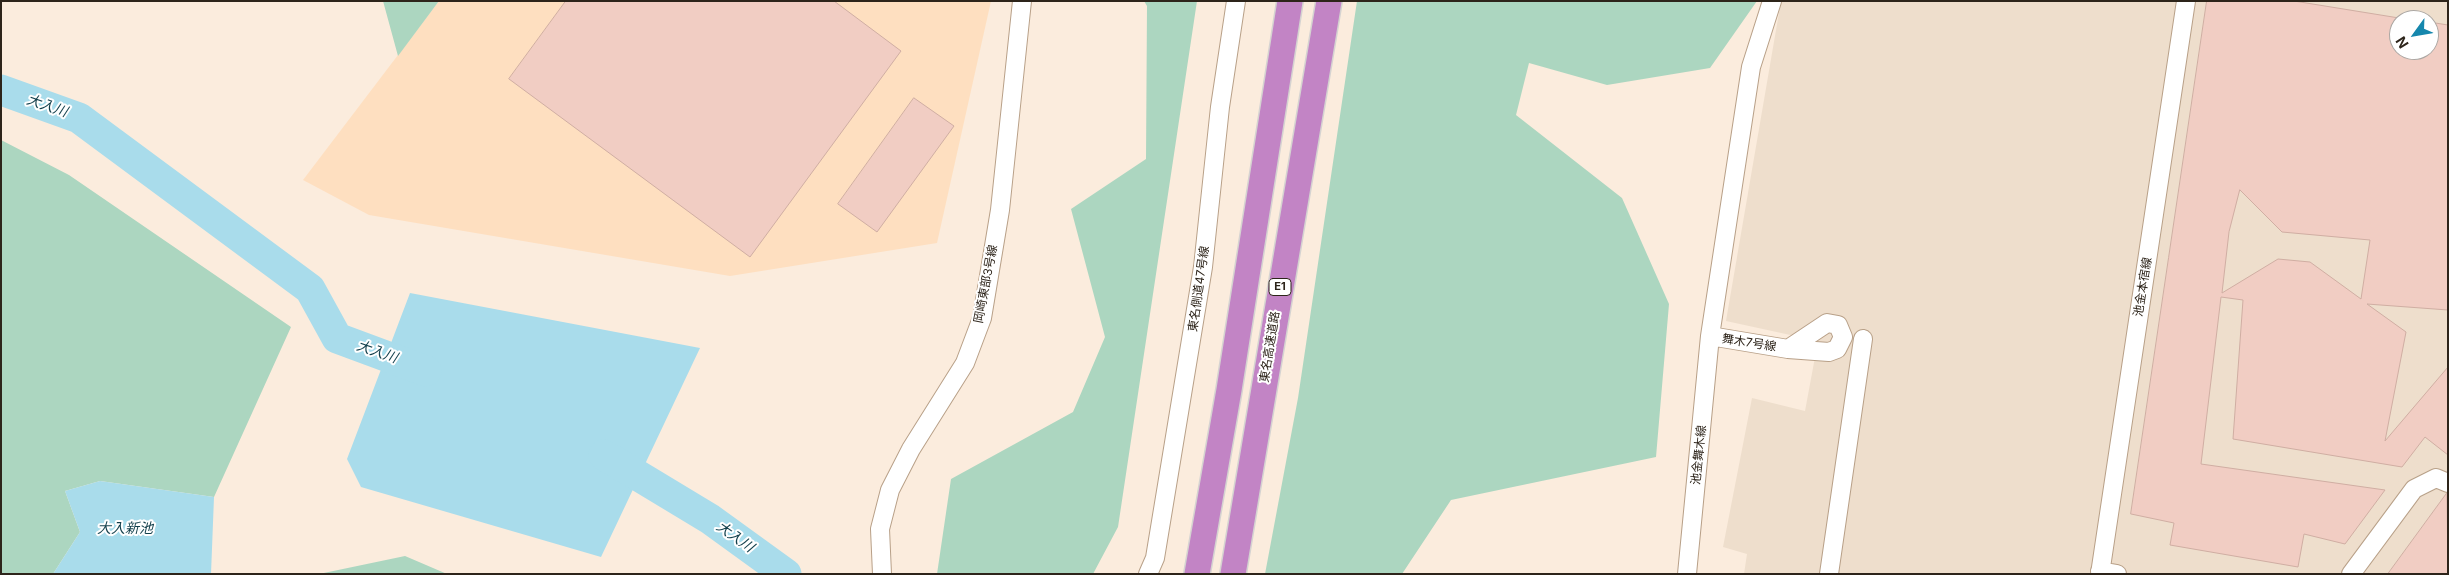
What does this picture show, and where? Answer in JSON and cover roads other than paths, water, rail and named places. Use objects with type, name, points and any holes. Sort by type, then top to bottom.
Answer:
[{"type":"highway","points":[[1197,574],[1226,410],[1290,1]]},
{"type":"highway","name":"東名高速道路","points":[[1233,574],[1329,1]]},
{"type":"street","name":"岡崎東部3号線","points":[[882,574],[880,529],[890,490],[911,449],[965,362],[982,318],[1000,210],[1022,1]]},
{"type":"street","name":"東名側道47号線","points":[[1148,574],[1155,558],[1202,276],[1220,106],[1236,1]]},
{"type":"street","name":"池金舞木線","points":[[1687,574],[1710,336],[1751,67],[1772,1]]},
{"type":"street","name":"池金本宿線","points":[[2100,573],[2186,1]]},
{"type":"street","name":"舞木7号線","points":[[1710,336],[1788,349]]},
{"type":"street","points":[[1829,574],[1863,338]]},
{"type":"street","points":[[2351,574],[2414,489],[2436,478],[2448,483]]},
{"type":"street","points":[[2100,573],[2118,574]]},
{"type":"water","points":[[410,293],[700,348],[601,557],[361,487],[347,459]]},
{"type":"water","name":"大入新池","points":[[100,481],[214,497],[211,574],[53,574],[80,532],[65,491]]},
{"type":"waterway","name":"大入川","points":[[1,90],[79,118],[310,289],[337,338],[426,371]]},
{"type":"waterway","name":"大入川","points":[[604,455],[710,519],[786,574]]}]
